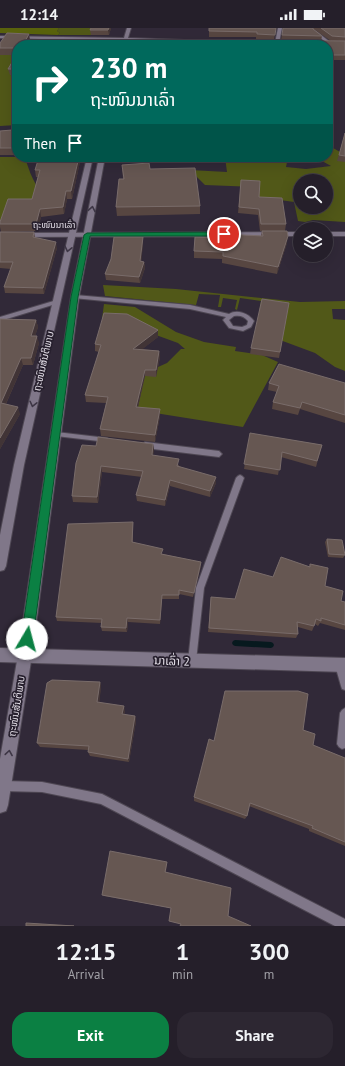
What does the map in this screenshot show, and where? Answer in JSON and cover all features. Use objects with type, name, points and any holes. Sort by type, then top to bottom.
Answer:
[{"type":"street","points":[[126,40],[129,28]]},
{"type":"street","points":[[278,40],[280,28]]},
{"type":"street","points":[[0,37],[116,40],[117,34]]},
{"type":"street","name":"ຖະໜົນສັນຕິພາບ","points":[[0,566],[19,465],[89,162]]},
{"type":"street","name":"ຖະໜົນສັນຕິພາບ","points":[[0,805],[25,655],[75,297],[101,162]]},
{"type":"street","name":"ຖະໜົນນາເລົ່າ","points":[[1,234],[293,234]]},
{"type":"street","points":[[333,234],[345,234]]},
{"type":"street","name":"ນາເລົ່າ 2","points":[[0,655],[342,665]]},
{"type":"lane","points":[[314,32],[327,40]]},
{"type":"lane","points":[[75,297],[190,307],[229,316]]},
{"type":"lane","points":[[0,319],[57,302]]},
{"type":"lane","points":[[56,434],[118,442]]},
{"type":"lane","points":[[134,444],[219,454]]},
{"type":"lane","points":[[192,661],[200,588],[240,478]]},
{"type":"lane","points":[[342,665],[345,686]]},
{"type":"lane","points":[[342,744],[345,713]]},
{"type":"lane","points":[[3,786],[42,787],[102,799],[345,925]]},
{"type":"green space","points":[[0,28],[59,28],[57,31],[60,33],[58,35],[0,33]]},
{"type":"green space","points":[[59,28],[111,28],[110,30],[93,30],[91,35],[58,35],[60,33],[57,31]]},
{"type":"green space","points":[[0,55],[12,55],[12,125],[0,126]]},
{"type":"green space","points":[[333,148],[340,152],[345,162],[345,222],[313,220],[305,222],[298,221],[297,214],[333,214],[333,174],[293,174],[293,202],[259,197],[259,187],[205,185],[190,170],[227,172],[226,162],[287,162],[286,167],[306,169],[331,166],[324,162],[333,162]]},
{"type":"green space","points":[[0,157],[12,157],[12,162],[27,162],[44,206],[0,222]]},
{"type":"green space","points":[[103,285],[176,289],[300,302],[345,301],[345,309],[332,309],[333,319],[345,320],[345,371],[335,367],[315,353],[280,340],[284,329],[288,308],[259,313],[261,301],[240,298],[237,310],[235,309],[237,300],[223,298],[221,307],[218,307],[220,295],[199,294],[196,305],[105,296]]},
{"type":"green space","points":[[104,304],[135,307],[176,332],[204,342],[236,347],[235,351],[262,355],[278,362],[243,427],[155,413],[137,412],[142,388],[96,373],[158,367],[167,363],[181,349],[185,349],[178,343],[156,335],[135,320],[102,319]]},
{"type":"building","points":[[91,28],[109,28],[108,30],[90,30]]},
{"type":"building","points":[[209,28],[276,28],[275,35],[257,34],[257,32],[209,31]]},
{"type":"building","points":[[283,28],[313,28],[322,36],[282,35]]},
{"type":"building","points":[[321,28],[345,28],[345,37],[332,36]]},
{"type":"building","points":[[7,33],[29,34],[26,40],[12,40],[12,48],[0,48],[0,43]]},
{"type":"building","points":[[333,41],[345,41],[345,55],[333,55]]},
{"type":"building","points":[[12,62],[12,69],[8,69]]},
{"type":"building","points":[[12,130],[12,148],[0,148],[0,131]]},
{"type":"building","points":[[345,133],[345,156],[339,155]]},
{"type":"building","points":[[37,162],[78,162],[71,191],[66,191],[63,207],[40,209],[36,224],[0,224],[8,199],[32,199],[40,170],[35,170]]},
{"type":"building","points":[[149,163],[150,169],[195,168],[200,206],[116,207],[119,179],[124,179],[122,165]]},
{"type":"building","points":[[241,180],[260,181],[259,197],[282,198],[286,224],[261,224],[259,209],[239,207]]},
{"type":"building","points":[[262,231],[287,231],[288,236],[278,267],[223,256],[223,252],[194,251],[195,237],[224,238],[224,234],[263,236]]},
{"type":"building","points":[[0,232],[34,232],[33,237],[56,242],[43,288],[4,287],[13,262],[0,262]]},
{"type":"building","points":[[114,237],[143,237],[140,261],[144,262],[139,277],[105,274],[111,259]]},
{"type":"building","points":[[262,299],[289,303],[280,352],[251,348]]},
{"type":"building","points":[[104,313],[127,314],[158,330],[133,349],[159,351],[156,370],[145,370],[136,407],[160,409],[155,435],[100,429],[108,397],[85,395],[101,345],[95,344]]},
{"type":"building","points":[[0,319],[36,320],[31,336],[37,336],[31,358],[21,358],[1,403],[18,407],[0,438]]},
{"type":"building","points":[[279,364],[345,383],[345,415],[302,402],[300,408],[273,402],[279,386],[269,383]]},
{"type":"building","points":[[250,433],[322,445],[317,461],[282,452],[280,470],[244,464]]},
{"type":"building","points":[[98,437],[153,444],[152,455],[179,459],[177,466],[216,477],[210,491],[170,480],[165,500],[136,495],[143,471],[101,466],[97,497],[72,496],[76,463],[82,445],[96,446]]},
{"type":"building","points":[[133,522],[132,542],[163,549],[161,554],[201,562],[194,593],[179,590],[179,595],[162,595],[160,620],[127,618],[126,628],[101,627],[102,619],[56,617],[68,524]]},
{"type":"building","points":[[327,539],[342,540],[345,555],[329,554]]},
{"type":"building","points":[[281,557],[310,567],[310,564],[328,568],[325,586],[343,591],[341,601],[345,602],[345,625],[321,618],[321,621],[316,619],[314,626],[297,622],[298,634],[209,628],[211,597],[235,599],[244,569],[273,577]]},
{"type":"building","points":[[52,680],[100,682],[97,702],[124,706],[122,714],[135,716],[128,759],[88,752],[89,746],[37,743],[47,683]]},
{"type":"building","points":[[225,691],[298,691],[308,694],[303,730],[315,734],[313,745],[345,758],[345,842],[312,828],[313,826],[250,803],[247,816],[194,797],[209,739],[214,741]]},
{"type":"building","points":[[110,851],[167,862],[165,872],[231,888],[228,916],[251,926],[180,926],[181,924],[169,921],[171,908],[102,895]]},
{"type":"building","points":[[26,923],[74,926],[26,926]]},
{"type":"waterway","points":[[235,643],[271,645]]},
{"type":"route","points":[[27,639],[75,297],[87,235],[224,234]]}]
